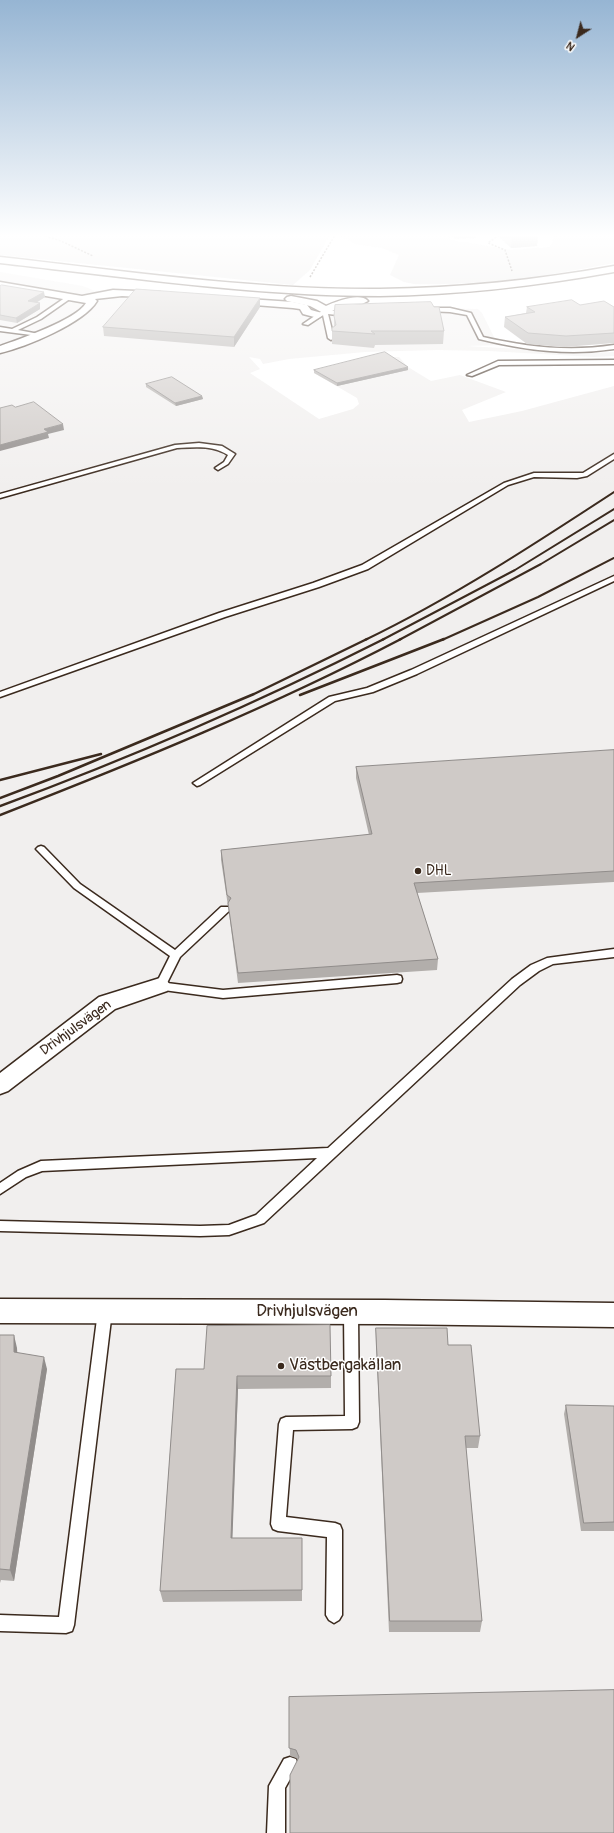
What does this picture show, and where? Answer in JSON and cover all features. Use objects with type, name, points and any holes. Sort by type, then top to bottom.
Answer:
[{"type":"street","points":[[0,350],[55,327],[66,321]]},
{"type":"street","name":"Drivhjulsvägen","points":[[0,1085],[107,1003],[160,986]]},
{"type":"street","name":"Drivhjulsvägen","points":[[0,1311],[351,1312],[614,1315]]},
{"type":"lane","points":[[13,331],[34,321]]},
{"type":"lane","points":[[306,324],[311,321]]},
{"type":"lane","points":[[325,321],[331,338]]},
{"type":"lane","points":[[473,321],[481,338],[534,348],[582,351],[614,347]]},
{"type":"lane","points":[[0,329],[37,335]]},
{"type":"lane","points":[[470,375],[498,363],[614,362]]},
{"type":"lane","points":[[0,496],[177,446],[201,444],[223,447],[232,454],[226,463],[218,468]]},
{"type":"lane","points":[[0,695],[222,615],[316,586],[365,567],[506,484],[534,475],[577,476],[585,474],[614,456]]},
{"type":"lane","points":[[197,784],[332,699],[370,690],[414,672],[614,578]]},
{"type":"lane","points":[[41,849],[77,886],[176,955]]},
{"type":"lane","points":[[225,909],[176,955],[160,986],[223,994],[397,978]]},
{"type":"lane","points":[[0,1226],[229,1230],[260,1219],[516,982],[535,968],[551,961],[614,953]]},
{"type":"lane","points":[[0,1189],[22,1174],[42,1166],[331,1153]]},
{"type":"lane","points":[[0,1624],[66,1625],[105,1311]]},
{"type":"lane","points":[[334,1615],[335,1530],[278,1524],[286,1424],[352,1422],[351,1312]]},
{"type":"lane","points":[[276,1833],[277,1786],[290,1765]]},
{"type":"shaded area","points":[[0,321],[486,321],[495,339],[502,345],[466,346],[592,353],[614,352],[614,356],[594,357],[489,351],[437,350],[365,352],[289,359],[263,364],[260,359],[249,357],[260,369],[250,373],[319,419],[353,409],[359,404],[357,398],[314,373],[379,357],[399,357],[408,367],[431,381],[460,375],[506,392],[462,410],[469,422],[522,411],[614,386],[614,1833],[0,1833]]},
{"type":"building","points":[[109,321],[245,321],[234,337],[103,327]]},
{"type":"building","points":[[335,321],[442,321],[444,331],[371,331],[375,334],[332,331],[332,328],[336,325]]},
{"type":"building","points":[[510,321],[614,321],[614,333],[566,336],[528,333]]},
{"type":"building","points":[[385,352],[408,367],[337,383],[314,370]]},
{"type":"building","points":[[172,377],[202,396],[175,403],[146,384]]},
{"type":"building","points":[[34,402],[63,424],[44,429],[48,432],[0,445],[0,408],[12,405],[15,407]]},
{"type":"building","name":"DHL","points":[[614,750],[614,871],[414,883],[438,959],[238,973],[228,903],[231,898],[227,895],[221,850],[372,834],[356,767]]},
{"type":"building","points":[[330,1325],[331,1376],[237,1376],[231,1538],[302,1538],[302,1590],[160,1591],[176,1369],[204,1369],[207,1326]]},
{"type":"building","points":[[376,1328],[447,1328],[448,1345],[471,1345],[480,1436],[465,1436],[482,1621],[390,1621]]},
{"type":"building","points":[[0,1335],[14,1335],[14,1352],[44,1357],[10,1570],[0,1569]]},
{"type":"building","points":[[566,1405],[614,1406],[614,1522],[584,1523]]},
{"type":"building","points":[[614,1690],[614,1833],[290,1833],[290,1775],[299,1757],[296,1750],[289,1748],[289,1697]]},
{"type":"railway","points":[[367,639],[461,589],[614,492]]},
{"type":"railway","points":[[383,640],[515,570],[614,509]]},
{"type":"railway","points":[[399,640],[541,564],[614,520]]},
{"type":"railway","points":[[442,640],[538,597],[614,558]]},
{"type":"railway","points":[[0,798],[58,776],[254,694],[367,639]]},
{"type":"railway","points":[[0,815],[203,733],[303,688],[401,639]]},
{"type":"railway","points":[[300,695],[444,639]]},
{"type":"railway","points":[[0,806],[146,749],[290,685],[383,640]]},
{"type":"railway","points":[[0,780],[101,754]]},
{"type":"place","name":"DHL","points":[[418,871]]},
{"type":"place","name":"Västbergakällan","points":[[281,1366]]}]
